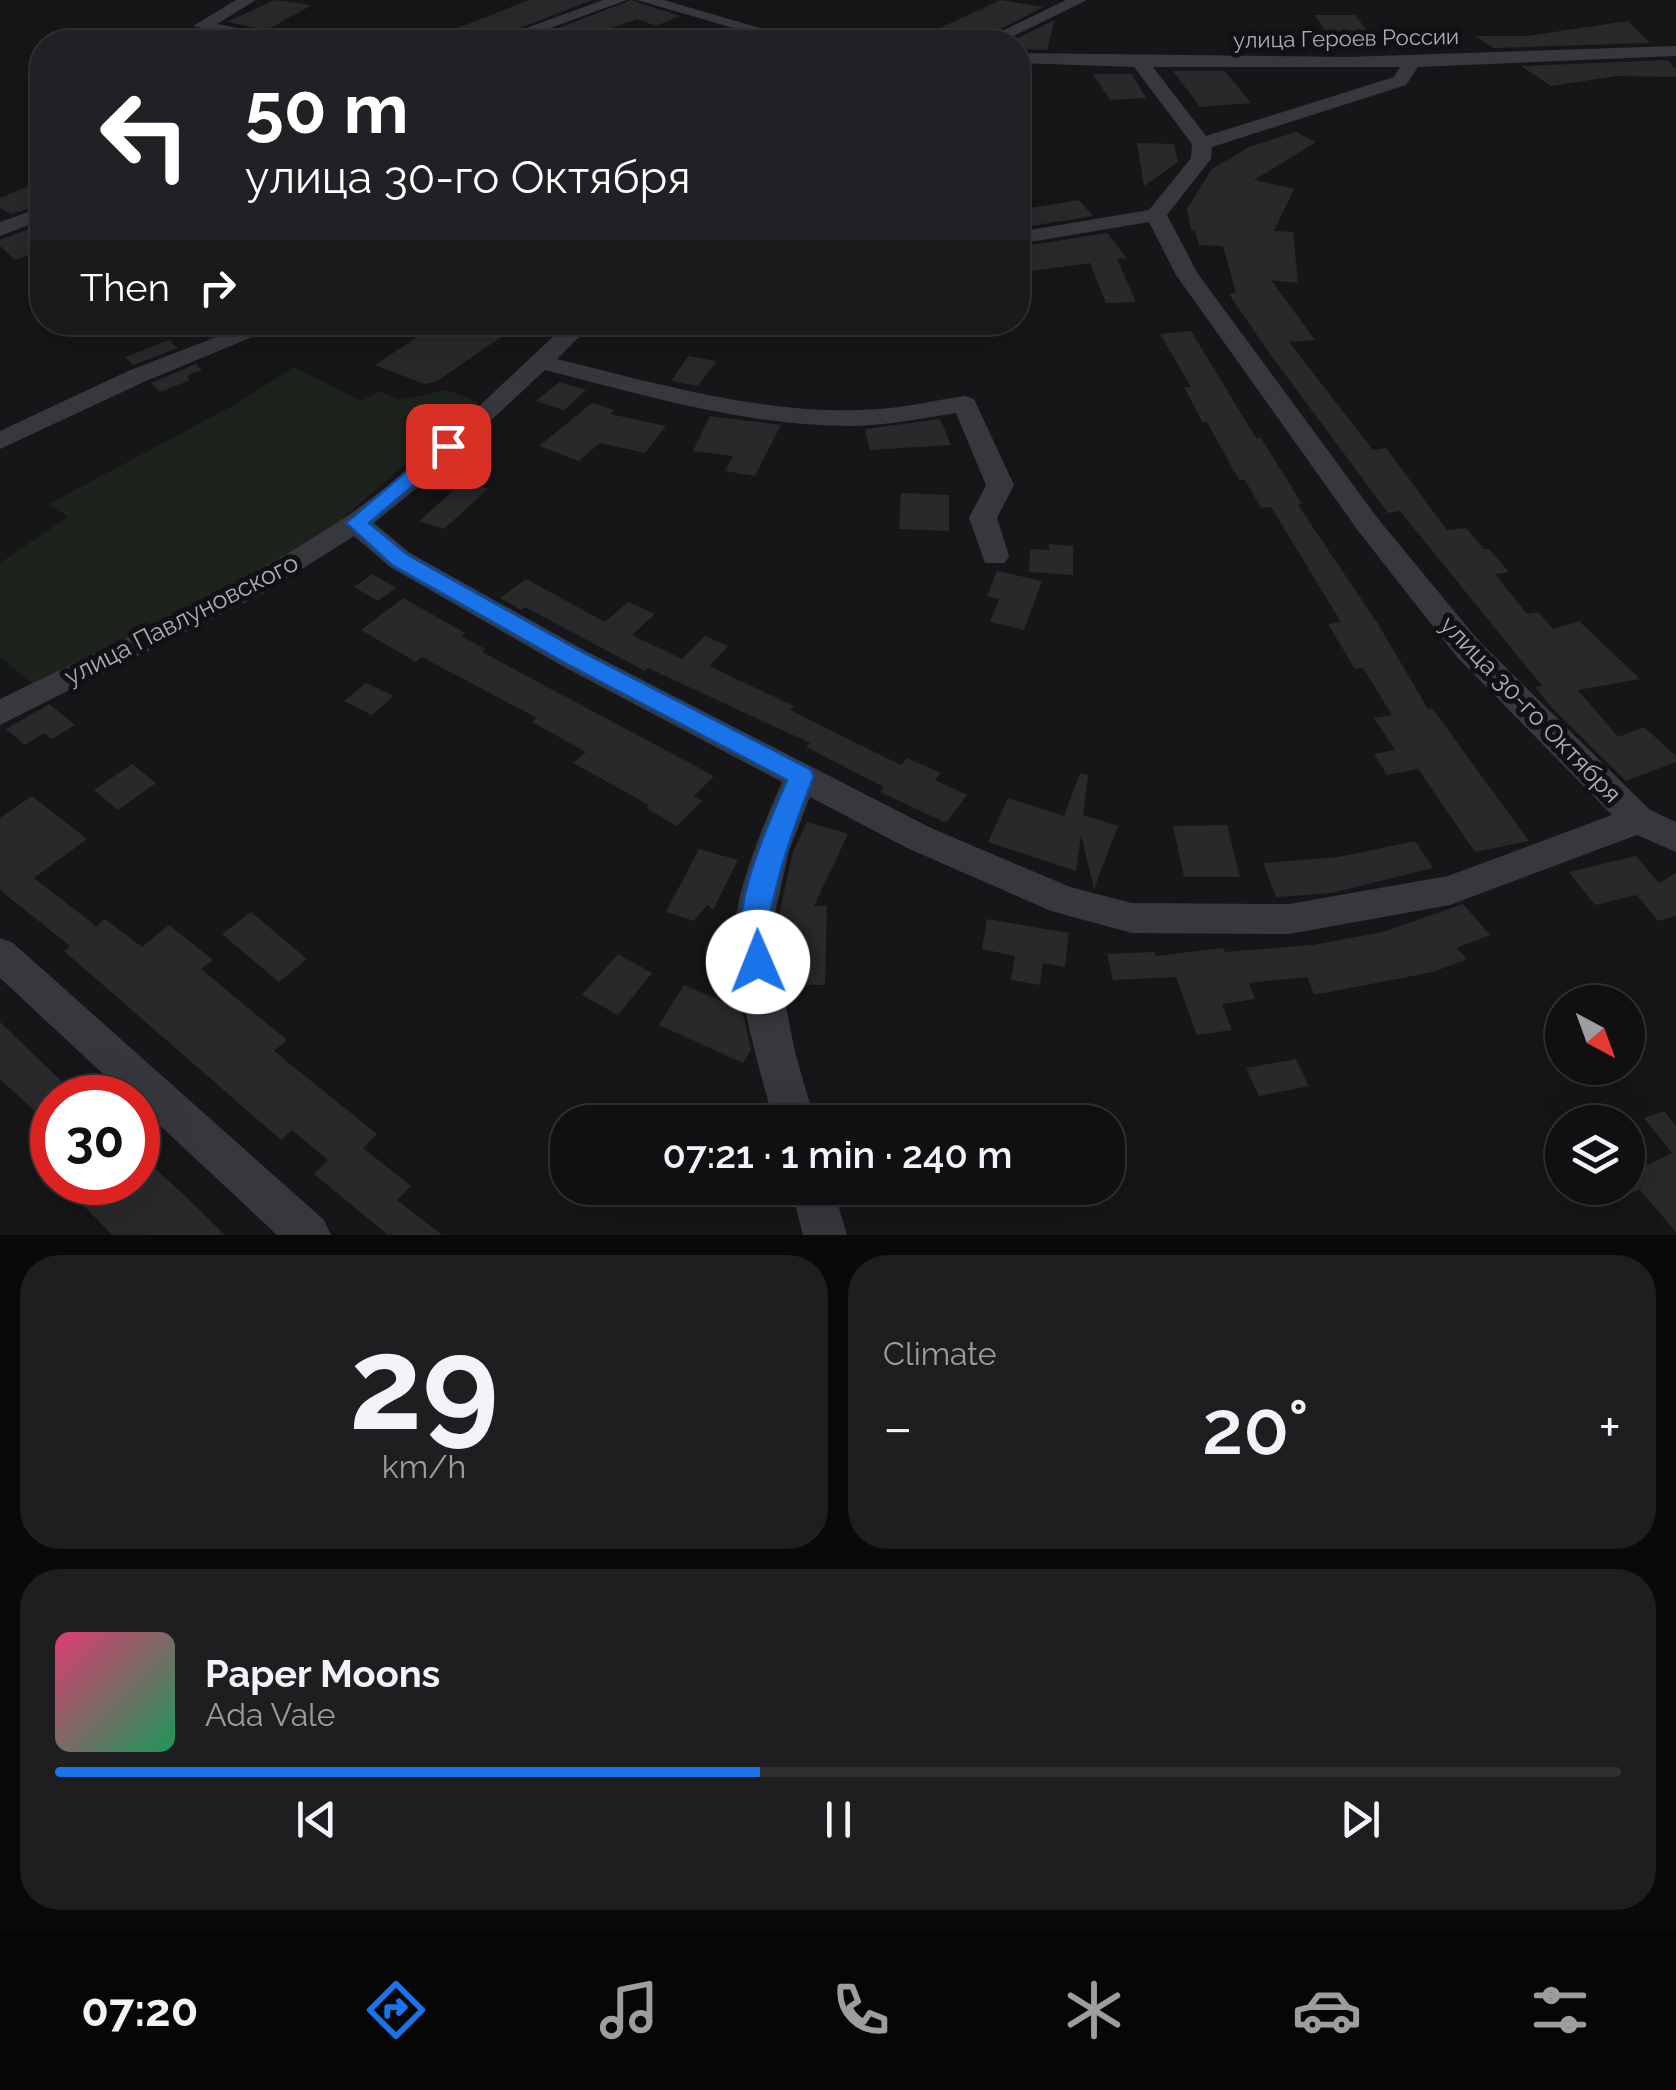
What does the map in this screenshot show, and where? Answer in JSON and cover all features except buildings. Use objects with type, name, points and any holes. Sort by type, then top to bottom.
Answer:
[{"type":"street","points":[[221,30],[201,26],[248,0]]},
{"type":"street","points":[[532,30],[619,0]]},
{"type":"street","points":[[644,0],[755,30]]},
{"type":"street","points":[[1014,30],[1079,0]]},
{"type":"street","name":"улица Героев России","points":[[1030,59],[1142,64],[1676,51]]},
{"type":"street","points":[[1195,135],[1257,128],[1400,81],[1414,60]]},
{"type":"street","points":[[1030,236],[1156,215],[1201,159],[1195,135],[1142,64]]},
{"type":"street","name":"улица 30-го Октября","points":[[356,523],[400,560],[575,658],[938,846],[1064,900],[1132,918],[1289,919],[1450,890],[1638,820],[1468,649],[1369,526],[1187,275],[1156,215]]},
{"type":"street","points":[[0,230],[30,219]]},
{"type":"street","points":[[0,441],[137,376],[244,335]]},
{"type":"street","name":"улица Павлуновского","points":[[0,713],[258,584],[356,523],[420,472],[570,335]]},
{"type":"street","points":[[542,362],[678,397],[796,414],[847,418],[965,404],[1000,486],[983,518],[995,556]]},
{"type":"street","points":[[789,1105],[775,1052],[753,932],[771,851],[802,776]]},
{"type":"street","points":[[1638,820],[1676,838]]},
{"type":"street","points":[[0,954],[308,1235]]},
{"type":"street","points":[[817,1205],[825,1235]]},
{"type":"shaded area","points":[[294,367],[361,401],[379,391],[400,400],[447,390],[479,402],[332,527],[214,598],[35,685],[0,657],[0,563],[68,517],[49,504],[236,404]]},
{"type":"route","points":[[448,446],[356,523],[400,560],[575,658],[802,776],[771,851],[753,932],[758,962]]}]
